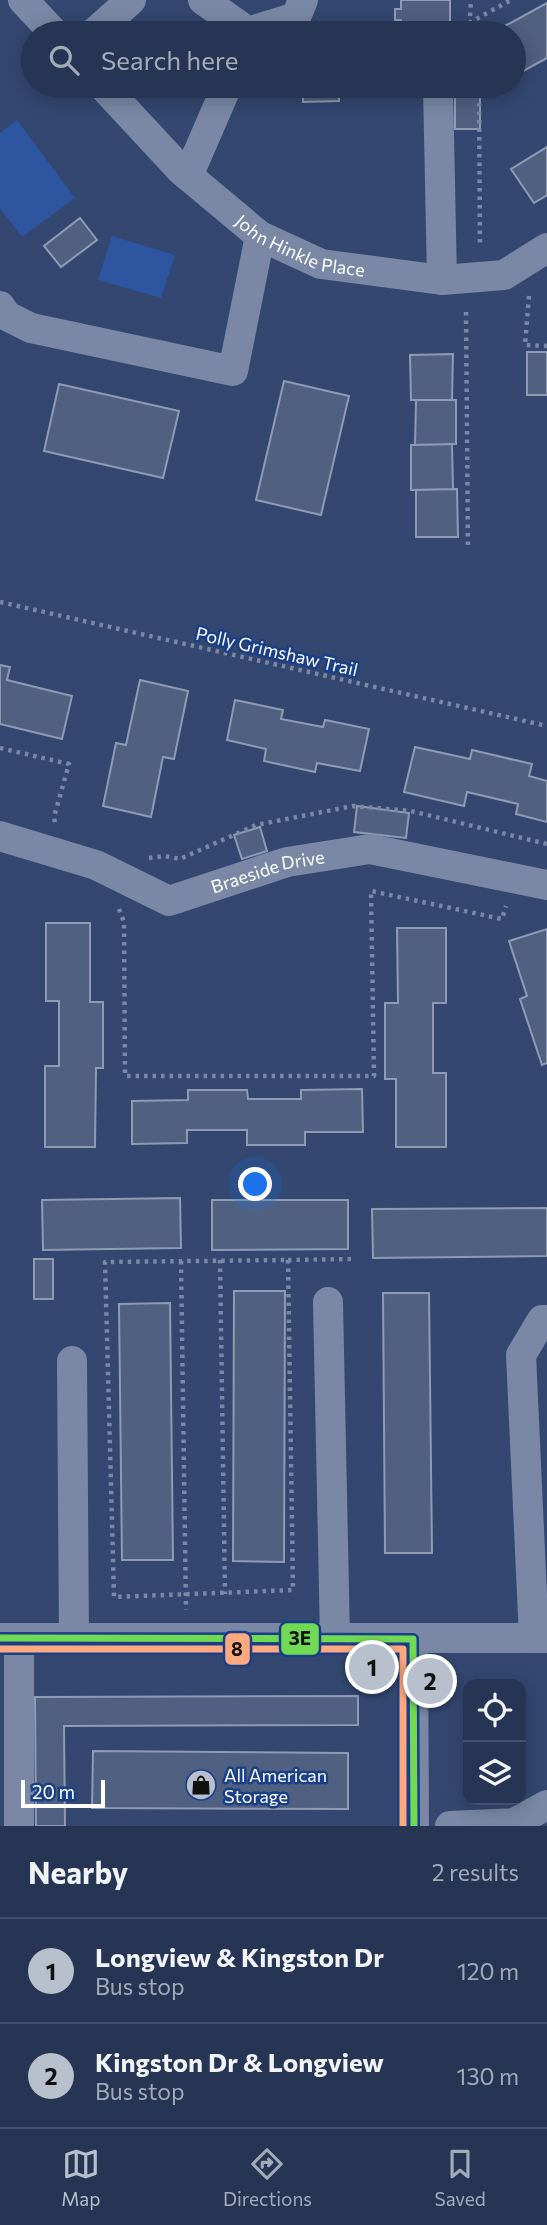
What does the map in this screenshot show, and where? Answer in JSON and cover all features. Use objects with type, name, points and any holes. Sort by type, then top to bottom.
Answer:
[{"type":"street","points":[[23,0],[43,21]]},
{"type":"street","points":[[107,21],[131,0]]},
{"type":"street","points":[[203,0],[234,21]]},
{"type":"street","points":[[284,21],[296,17],[303,0]]},
{"type":"street","name":"John Hinkle Place","points":[[114,98],[188,176],[260,236],[321,264],[442,281],[504,275],[547,248]]},
{"type":"street","points":[[188,176],[222,98]]},
{"type":"street","points":[[438,98],[442,281]]},
{"type":"street","points":[[0,306],[7,317],[31,328],[233,371],[260,236]]},
{"type":"street","name":"Braeside Drive","points":[[0,836],[96,865],[169,901],[287,862],[370,849],[430,859],[547,885]]},
{"type":"street","points":[[328,1303],[335,1639]]},
{"type":"street","points":[[19,1826],[9,1638],[541,1638],[521,1355],[542,1320],[547,1320]]},
{"type":"street","points":[[72,1361],[74,1639]]},
{"type":"street","points":[[413,1639],[414,1826]]},
{"type":"street","points":[[514,1823],[547,1805]]},
{"type":"street","points":[[450,1826],[547,1823]]},
{"type":"path","points":[[469,21],[471,0]]},
{"type":"path","points":[[473,21],[511,0]]},
{"type":"path","points":[[479,98],[480,247]]},
{"type":"path","points":[[529,296],[525,345],[547,346]]},
{"type":"path","points":[[466,312],[468,550]]},
{"type":"path","name":"Polly Grimshaw Trail","points":[[0,602],[547,726]]},
{"type":"path","points":[[0,748],[69,764],[54,817],[58,829]]},
{"type":"path","points":[[140,862],[156,856],[180,859],[256,825],[353,806],[411,811],[547,844]]},
{"type":"path","points":[[116,904],[124,922],[125,1076],[374,1076],[371,891],[502,919],[509,895]]},
{"type":"path","points":[[288,1259],[293,1590],[114,1597],[106,1262],[288,1259],[356,1259]]},
{"type":"path","points":[[220,1260],[225,1594]]},
{"type":"path","points":[[181,1261],[186,1596]]},
{"type":"shaded area","points":[[17,120],[75,198],[22,237],[0,208],[0,133]]},
{"type":"shaded area","points":[[112,236],[175,255],[161,298],[98,280]]},
{"type":"building","points":[[401,0],[450,0],[450,21],[395,20],[395,9],[401,9]]},
{"type":"building","points":[[547,3],[547,58],[526,69],[526,21],[514,21]]},
{"type":"building","points":[[303,98],[339,98],[339,101],[303,102]]},
{"type":"building","points":[[455,98],[480,98],[480,129],[455,129]]},
{"type":"building","points":[[547,147],[547,195],[534,203],[511,169]]},
{"type":"building","points":[[80,218],[97,240],[61,267],[44,246]]},
{"type":"building","points":[[527,352],[547,352],[547,395],[527,395]]},
{"type":"building","points":[[453,354],[452,400],[411,400],[410,355]]},
{"type":"building","points":[[284,381],[349,396],[321,515],[256,500]]},
{"type":"building","points":[[59,384],[179,411],[163,478],[44,451]]},
{"type":"building","points":[[416,400],[456,400],[456,444],[415,445]]},
{"type":"building","points":[[452,444],[453,489],[411,490],[411,445]]},
{"type":"building","points":[[457,489],[458,537],[416,537],[416,490]]},
{"type":"building","points":[[0,665],[10,667],[7,680],[72,696],[62,739],[0,724]]},
{"type":"building","points":[[140,680],[188,691],[174,759],[163,757],[151,817],[103,806],[116,743],[126,745]]},
{"type":"building","points":[[235,700],[283,710],[281,719],[323,727],[325,720],[369,729],[360,771],[317,763],[315,772],[264,761],[266,749],[227,740]]},
{"type":"building","points":[[415,747],[470,759],[472,750],[532,764],[529,776],[547,781],[547,822],[516,814],[518,804],[467,792],[464,806],[404,792]]},
{"type":"building","points":[[357,806],[409,813],[406,838],[354,832]]},
{"type":"building","points":[[260,827],[267,851],[242,859],[234,835]]},
{"type":"building","points":[[46,923],[90,923],[90,1002],[103,1002],[103,1068],[96,1068],[95,1147],[45,1147],[45,1066],[59,1066],[59,1001],[46,1001]]},
{"type":"building","points":[[397,928],[446,928],[446,1003],[433,1003],[433,1073],[446,1073],[446,1147],[396,1147],[396,1079],[385,1079],[385,1003],[398,1003]]},
{"type":"building","points":[[547,929],[547,1063],[542,1065],[520,999],[527,996],[509,941]]},
{"type":"building","points":[[362,1089],[363,1132],[305,1132],[305,1145],[247,1145],[247,1130],[187,1130],[187,1143],[132,1144],[132,1101],[188,1100],[188,1090],[247,1090],[248,1099],[301,1099],[301,1090]]},
{"type":"building","points":[[180,1198],[181,1248],[43,1250],[42,1200]]},
{"type":"building","points":[[212,1200],[348,1200],[348,1249],[212,1250]]},
{"type":"building","points":[[547,1208],[547,1256],[373,1258],[372,1209]]},
{"type":"building","points":[[34,1259],[53,1259],[53,1299],[34,1299]]},
{"type":"building","points":[[234,1291],[285,1291],[284,1562],[233,1561]]},
{"type":"building","points":[[383,1293],[429,1293],[432,1553],[385,1553]]},
{"type":"building","points":[[170,1303],[173,1560],[122,1560],[119,1304]]},
{"type":"building","points":[[358,1696],[358,1725],[64,1726],[65,1826],[36,1826],[35,1697]]},
{"type":"building","points":[[93,1751],[348,1753],[348,1809],[92,1808]]},
{"type":"transit line","name":"3E","points":[[0,1638],[413,1639],[414,1826]]},
{"type":"transit line","name":"8","points":[[0,1649],[403,1649],[403,1826]]},
{"type":"place","name":"Longview & Kingston Dr","points":[[372,1667]]},
{"type":"place","name":"Kingston Dr & Longview","points":[[430,1681]]},
{"type":"place","name":"All American Storage","points":[[201,1785]]}]
